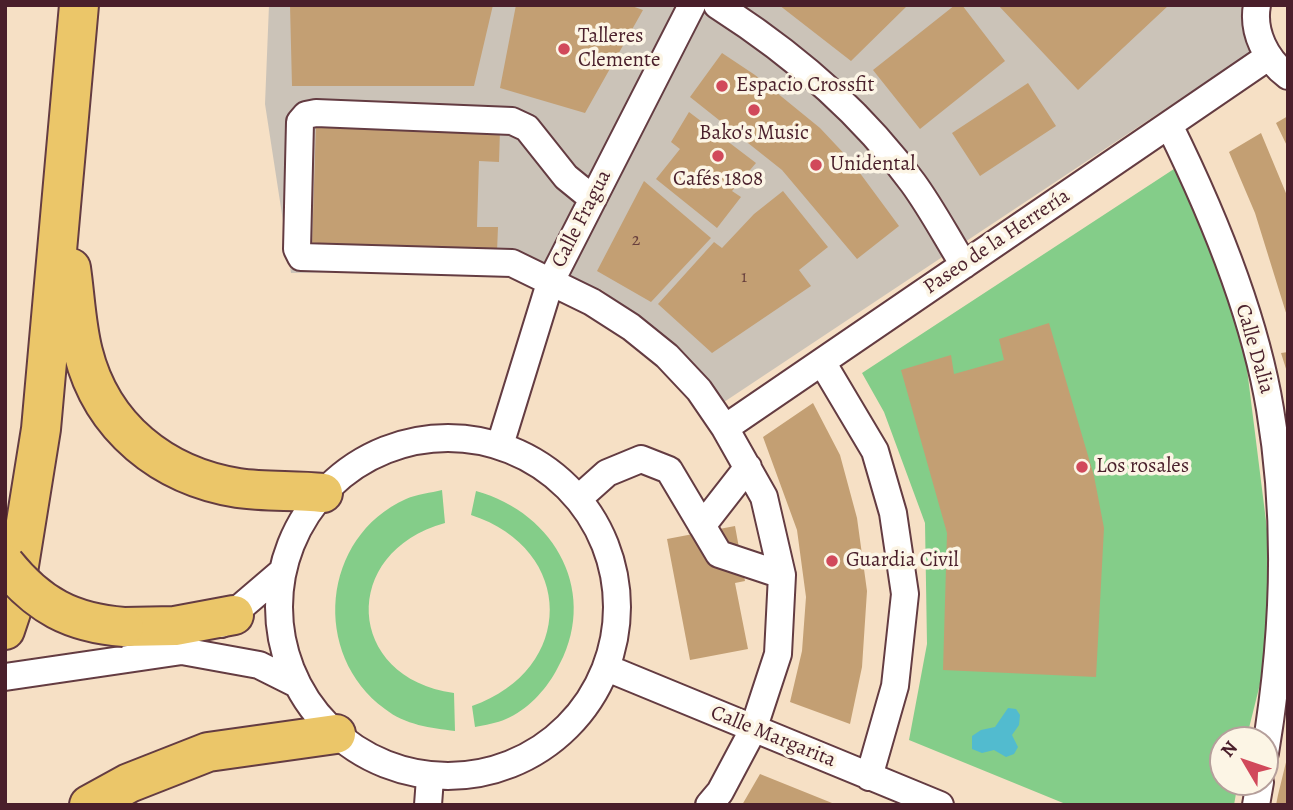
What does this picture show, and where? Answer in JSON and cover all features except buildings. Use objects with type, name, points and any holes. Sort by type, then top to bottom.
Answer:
[{"type":"highway","points":[[5,630],[12,609],[41,429],[79,5]]},
{"type":"highway","points":[[63,206],[83,353],[106,405],[128,437],[177,470],[238,488],[323,493]]},
{"type":"highway","points":[[5,564],[26,590],[58,610],[105,626],[175,625],[234,615]]},
{"type":"highway","points":[[89,805],[129,783],[208,752],[336,734]]},
{"type":"street","name":"Calle Fragua","points":[[500,445],[550,283],[692,5]]},
{"type":"street","points":[[717,5],[779,46],[851,109],[913,183],[964,265]]},
{"type":"street","points":[[1257,5],[1258,36],[1268,57],[1288,76]]},
{"type":"street","name":"Paseo de la Herrería","points":[[725,428],[1268,57]]},
{"type":"street","points":[[593,199],[566,177],[527,128],[512,121],[316,113],[306,115],[300,122],[297,249],[301,257],[512,263],[592,302],[631,327],[667,356],[699,390],[725,428],[764,497],[782,575],[778,654],[753,730],[720,792],[709,805]]},
{"type":"street","name":"Calle Dalia","points":[[1169,125],[1200,188],[1221,243],[1255,346],[1270,409],[1285,583],[1269,726]]},
{"type":"street","points":[[822,362],[875,451],[893,513],[905,594],[895,686],[869,777]]},
{"type":"street","points":[[452,437],[500,445],[543,466],[579,498],[603,536],[616,579],[617,624],[607,668],[580,713],[541,749],[494,770],[430,778],[385,764],[336,734],[314,711],[297,684],[284,648],[279,610],[283,571],[291,543],[323,493],[360,462],[404,443],[452,437]]},
{"type":"street","points":[[579,498],[607,473],[641,459],[669,470],[719,554],[782,575]]},
{"type":"street","points":[[702,526],[748,467]]},
{"type":"street","points":[[182,651],[234,615],[283,571]]},
{"type":"street","points":[[5,677],[182,651],[259,666],[297,684]]},
{"type":"street","name":"Calle Margarita","points":[[607,668],[940,805]]},
{"type":"street","points":[[428,805],[430,778]]},
{"type":"shaded area","points":[[269,5],[1250,5],[1247,17],[1251,52],[724,402],[683,352],[602,290],[518,269],[291,273],[265,104]]},
{"type":"green space","name":"Los rosales","points":[[1177,167],[1223,275],[1245,353],[1274,585],[1261,680],[1250,726],[1209,726],[1209,796],[1236,796],[1234,805],[1068,805],[909,740],[927,644],[925,523],[884,412],[862,373]]},
{"type":"green space","points":[[442,490],[445,523],[410,538],[386,560],[373,586],[369,613],[375,640],[392,664],[418,683],[454,693],[455,731],[410,722],[385,709],[361,686],[345,659],[337,629],[336,598],[342,568],[356,540],[378,517],[406,499]]},
{"type":"green space","points":[[476,491],[504,502],[529,518],[548,538],[563,561],[572,586],[574,614],[569,642],[556,671],[541,693],[514,715],[499,722],[475,727],[472,706],[506,689],[530,666],[545,639],[550,610],[545,581],[530,554],[505,531],[471,515]]},
{"type":"water","points":[[1008,708],[1016,709],[1020,715],[1019,725],[1012,735],[1018,747],[1014,754],[1006,757],[994,750],[982,753],[972,749],[972,736],[981,730],[995,727]]},
{"type":"place","name":"Talleres Clemente","points":[[564,49]]},
{"type":"place","name":"Espacio Crossfit","points":[[722,86]]},
{"type":"place","name":"Bako's Music","points":[[754,110]]},
{"type":"place","name":"Cafés 1808","points":[[718,156]]},
{"type":"place","name":"Unidental","points":[[816,165]]},
{"type":"place","name":"Los rosales","points":[[1082,467]]},
{"type":"place","name":"Guardia Civil","points":[[832,561]]}]
